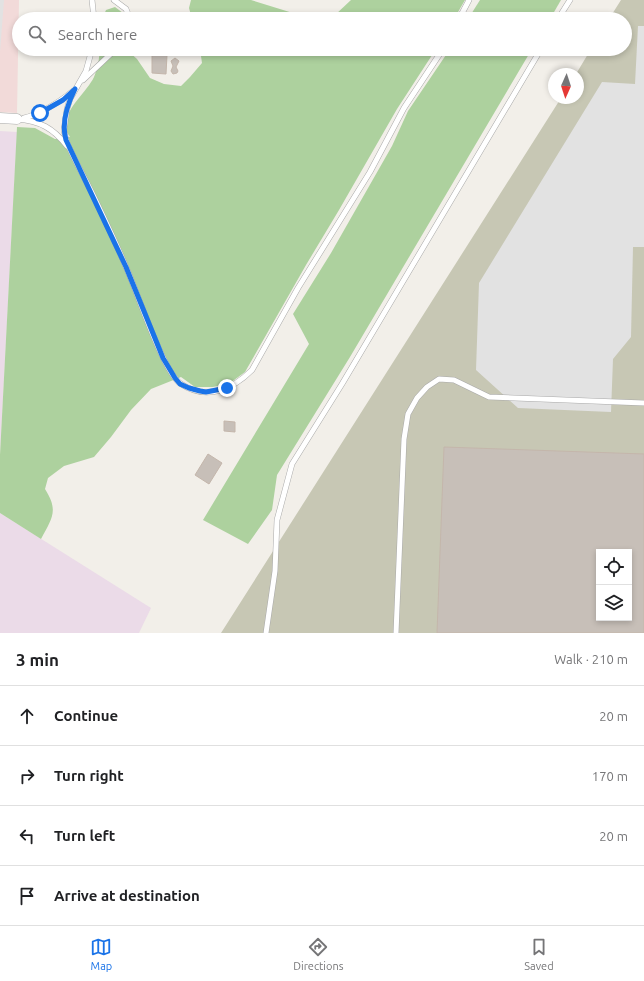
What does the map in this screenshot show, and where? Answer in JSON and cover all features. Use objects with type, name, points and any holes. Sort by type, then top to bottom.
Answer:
[{"type":"street","points":[[0,118],[17,119]]},
{"type":"lane","points":[[92,0],[93,12]]},
{"type":"lane","points":[[114,0],[126,9],[127,12]]},
{"type":"lane","points":[[463,12],[469,0]]},
{"type":"lane","points":[[562,12],[570,0]]},
{"type":"lane","points":[[79,84],[86,71],[90,56]]},
{"type":"lane","points":[[17,119],[35,115],[47,110],[63,100],[109,56]]},
{"type":"lane","points":[[75,89],[68,104],[64,125],[65,135],[71,152],[120,253],[163,358],[180,384],[206,392],[227,388],[243,379],[252,370],[298,288],[370,172],[404,108],[438,56]]},
{"type":"lane","points":[[266,633],[275,571],[277,520],[292,464],[342,384],[536,56]]},
{"type":"lane","points":[[17,119],[31,120],[52,130],[71,152]]},
{"type":"lane","points":[[396,633],[404,439],[408,414],[417,398],[427,387],[439,379],[454,380],[489,398],[644,402]]},
{"type":"shaded area","points":[[0,0],[19,0],[19,12],[12,12],[12,56],[18,56],[17,113],[0,112]]},
{"type":"shaded area","points":[[0,0],[4,0],[0,52]]},
{"type":"shaded area","points":[[621,0],[644,0],[644,633],[221,633],[557,104],[584,104],[584,68],[580,68],[587,56],[632,56],[632,12],[613,12]]},
{"type":"shaded area","points":[[638,26],[644,26],[644,247],[633,247],[631,337],[613,359],[611,412],[518,408],[476,370],[479,283],[602,82],[635,84]]},
{"type":"shaded area","points":[[0,131],[17,132],[0,455]]},
{"type":"shaded area","points":[[0,513],[151,608],[139,633],[0,633]]},
{"type":"green space","points":[[191,0],[251,0],[290,12],[190,12],[189,8]]},
{"type":"green space","points":[[351,0],[465,0],[458,12],[338,12]]},
{"type":"green space","points":[[480,0],[561,0],[554,12],[472,12]]},
{"type":"green space","points":[[115,7],[122,12],[105,12],[106,10]]},
{"type":"green space","points":[[99,56],[134,56],[150,78],[164,84],[181,86],[202,63],[201,56],[431,56],[397,109],[245,372],[230,383],[213,387],[195,387],[181,377],[151,389],[131,410],[94,457],[64,466],[48,478],[45,489],[52,503],[53,509],[51,520],[41,539],[0,513],[0,455],[17,127],[35,128],[55,139],[70,137],[66,129],[68,115],[91,83]]},
{"type":"green space","points":[[445,56],[528,56],[350,357],[277,475],[272,510],[248,544],[203,520],[309,344],[293,314],[331,253],[392,146],[408,111]]},
{"type":"building","points":[[152,56],[167,56],[166,74],[152,73]]},
{"type":"building","points":[[175,58],[179,61],[176,67],[178,71],[177,73],[173,74],[171,71],[173,66],[171,61]]},
{"type":"building","points":[[224,421],[235,422],[235,432],[224,431]]},
{"type":"building","points":[[444,447],[644,454],[644,633],[437,633]]},
{"type":"building","points":[[208,454],[222,463],[209,484],[195,475]]},
{"type":"route","points":[[40,113],[63,100],[75,89],[70,99],[64,125],[66,140],[126,267],[163,358],[180,384],[206,392],[227,388]]}]
